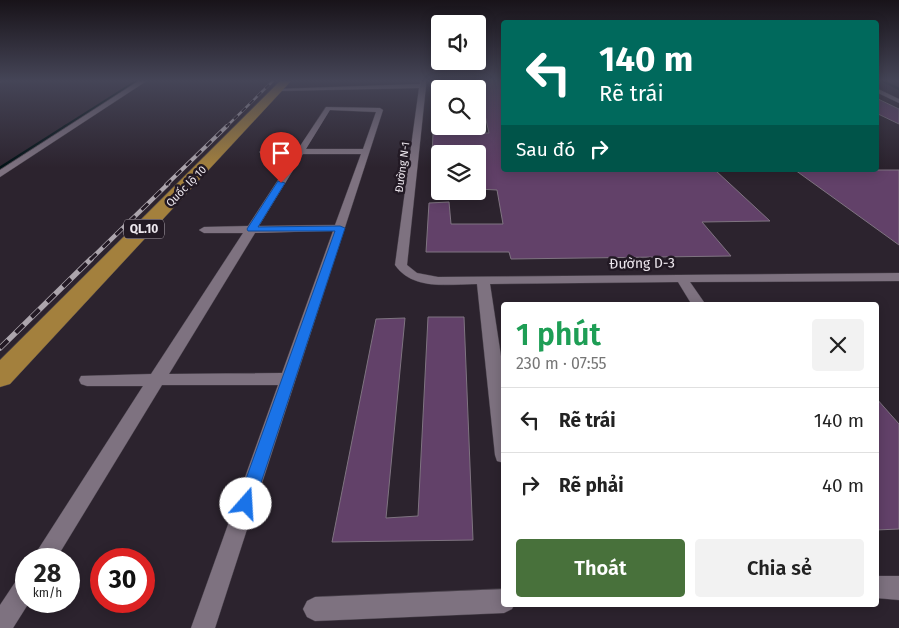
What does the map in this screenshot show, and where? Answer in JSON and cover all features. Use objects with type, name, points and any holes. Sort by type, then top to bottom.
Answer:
[{"type":"highway","name":"Quốc lộ 10","points":[[0,377],[259,109]]},
{"type":"street","points":[[0,174],[100,109]]},
{"type":"street","points":[[50,548],[327,109]]},
{"type":"street","points":[[203,628],[381,110],[378,109]]},
{"type":"street","name":"Đường N-1","points":[[402,256],[420,109]]},
{"type":"street","points":[[263,152],[367,151]]},
{"type":"street","points":[[204,230],[340,228]]},
{"type":"street","name":"Đường D-3","points":[[402,256],[401,265],[404,271],[415,277],[483,280],[899,277]]},
{"type":"street","points":[[682,278],[697,302]]},
{"type":"street","points":[[483,280],[501,392]]},
{"type":"street","points":[[86,380],[288,379]]},
{"type":"street","points":[[315,609],[501,601]]},
{"type":"street","points":[[0,627],[15,603]]},
{"type":"building","points":[[486,109],[501,109],[501,172],[717,172],[770,221],[702,222],[731,256],[511,259],[509,252],[426,252],[429,203],[449,202],[451,224],[503,224],[497,190],[486,189],[486,145],[432,145],[433,135],[486,135],[486,133],[489,133]]},
{"type":"building","points":[[879,109],[899,109],[899,124],[879,114]]},
{"type":"building","points":[[879,170],[899,170],[899,245],[798,172],[879,172]]},
{"type":"building","points":[[428,317],[464,317],[473,540],[332,542],[376,319],[405,318],[386,518],[418,516]]},
{"type":"building","points":[[879,401],[899,424],[899,529],[879,530]]},
{"type":"waterway","points":[[64,127],[92,109]]},
{"type":"waterway","points":[[0,168],[66,126]]},
{"type":"railway","points":[[226,127],[244,109]]},
{"type":"railway","points":[[166,185],[227,126]]},
{"type":"railway","points":[[90,260],[168,184]]},
{"type":"railway","points":[[0,348],[91,259]]},
{"type":"route","points":[[246,504],[340,228],[252,229],[281,183]]}]
